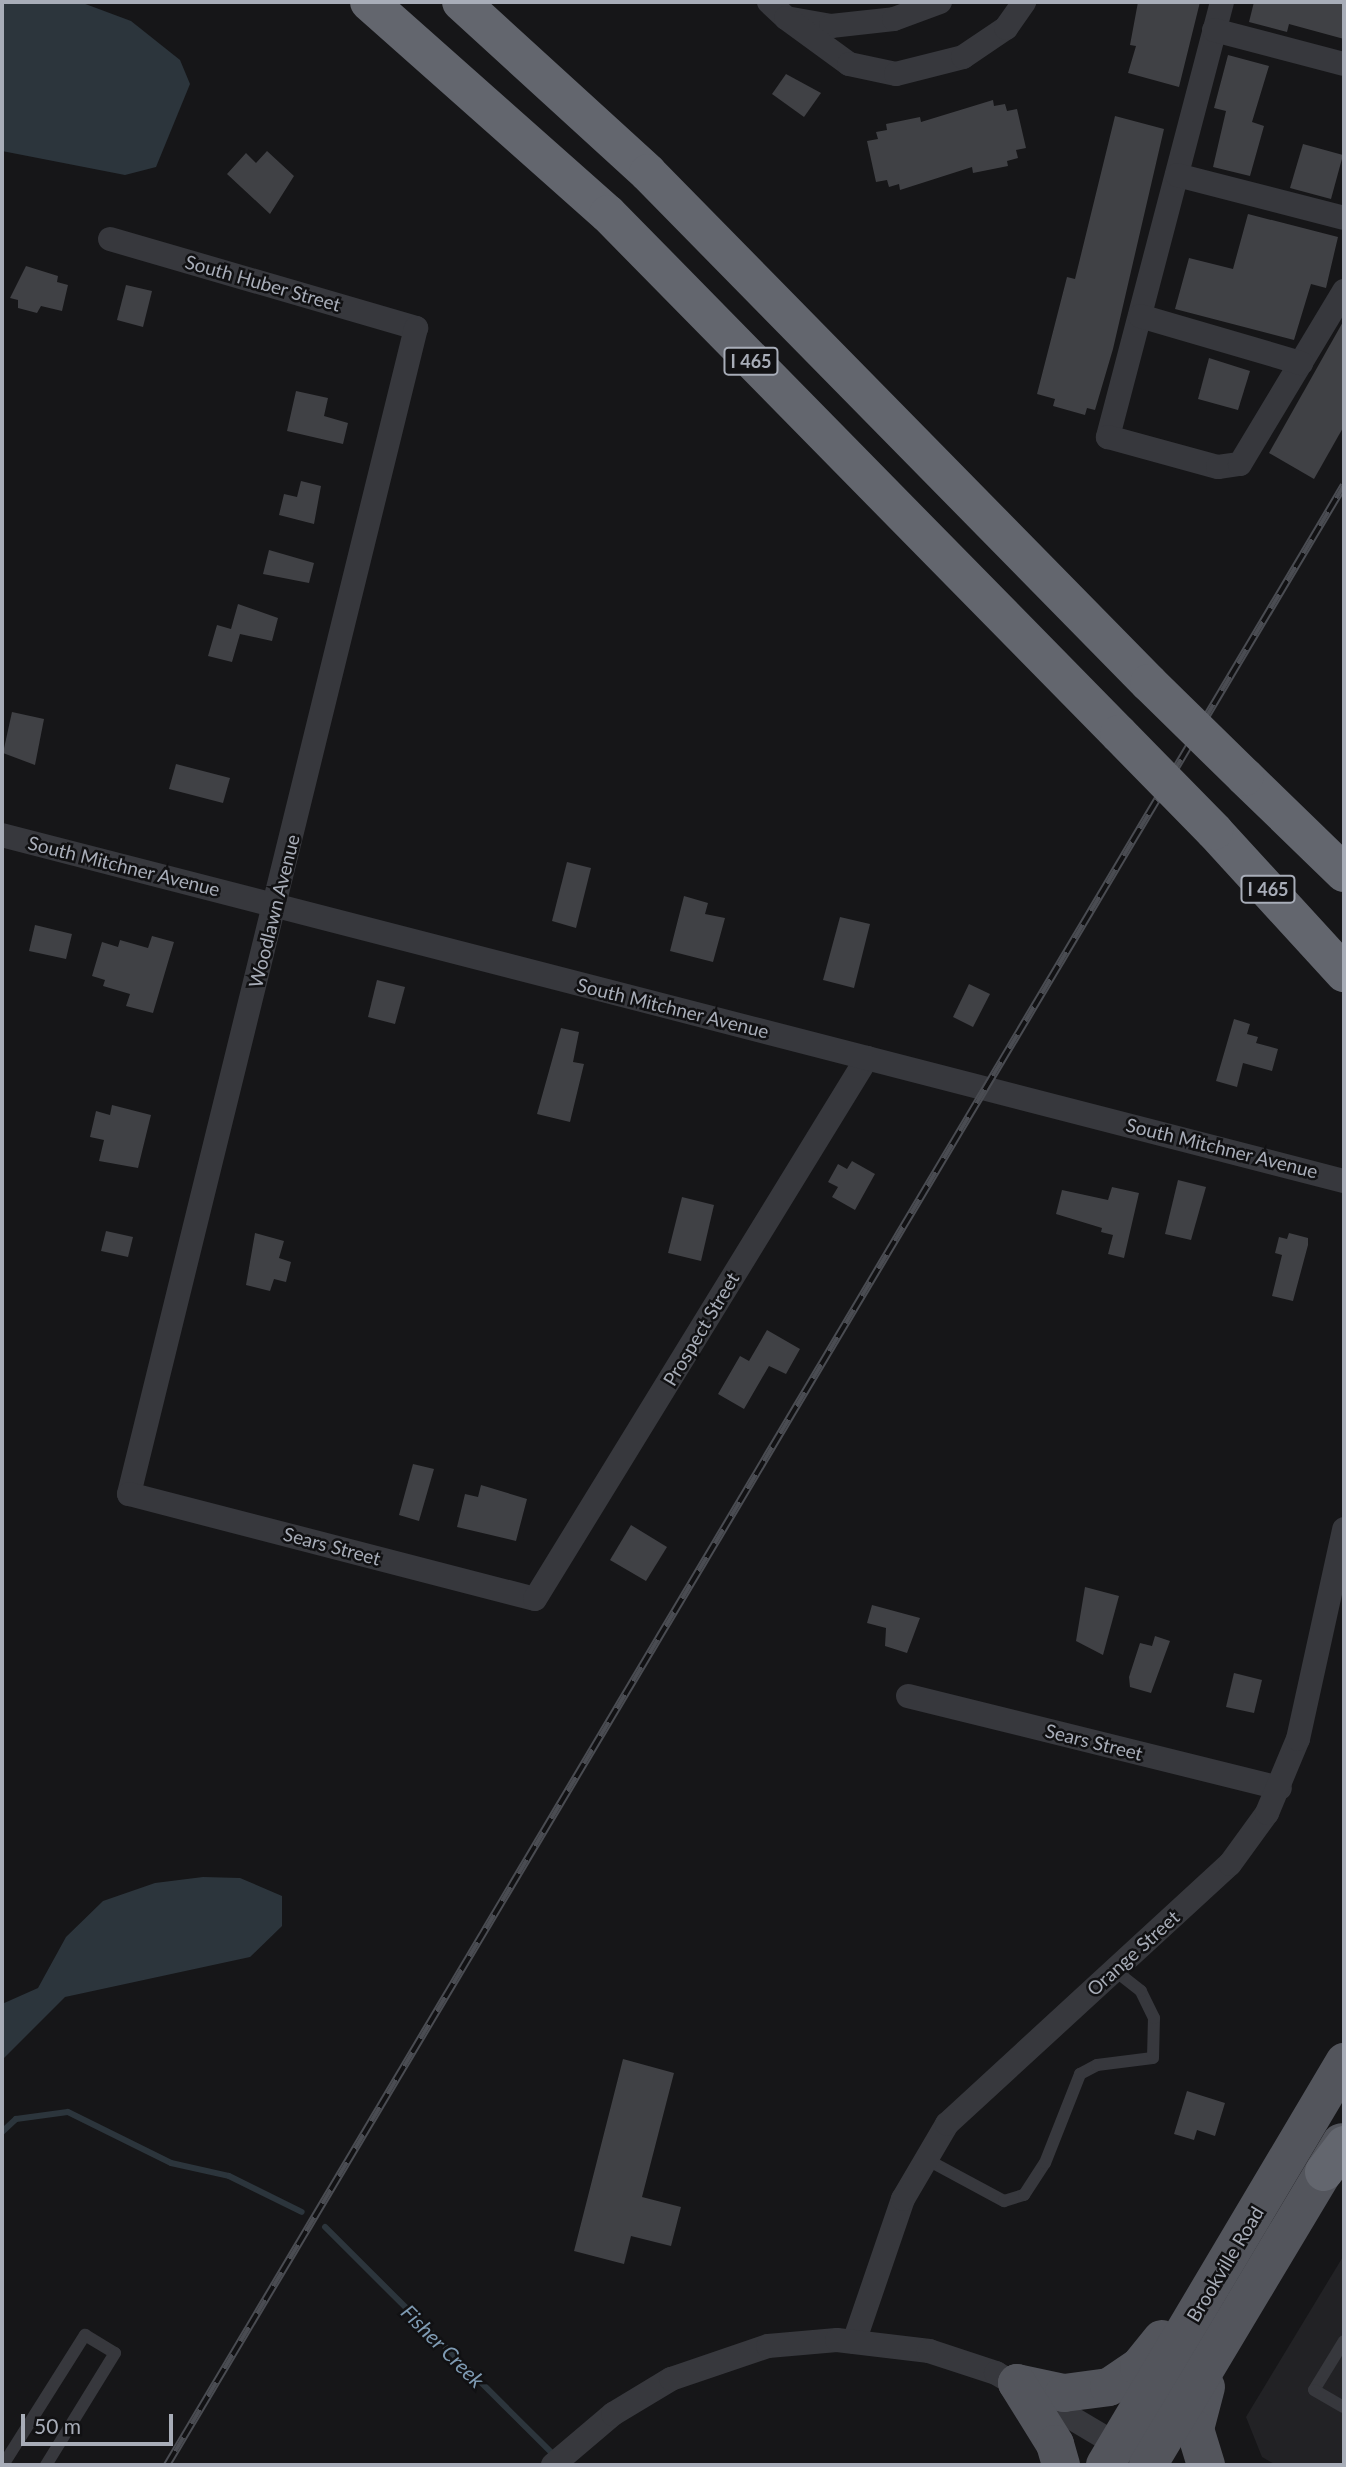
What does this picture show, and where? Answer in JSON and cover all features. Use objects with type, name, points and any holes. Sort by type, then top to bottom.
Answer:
[{"type":"highway","name":"I 465","points":[[369,2],[608,214],[1214,831],[1337,963]]},
{"type":"highway","name":"I 465","points":[[461,2],[648,173],[1149,683],[1344,873]]},
{"type":"main road","name":"Brookville Road","points":[[1134,2461],[1214,2283],[1344,2062]]},
{"type":"main road","name":"Brookville Road","points":[[1134,2461],[1223,2341],[1334,2159],[1344,2137]]},
{"type":"main road","points":[[1017,2383],[1064,2393],[1109,2387],[1149,2357],[1214,2283]]},
{"type":"main road","points":[[1206,2465],[1195,2428],[1223,2341]]},
{"type":"main road","points":[[1017,2383],[1055,2444],[1061,2465]]},
{"type":"street","points":[[777,10],[856,25],[940,2]]},
{"type":"street","points":[[777,10],[849,64],[896,74],[963,57],[1006,28],[1024,2]]},
{"type":"street","points":[[1222,2],[1108,437],[1219,467],[1236,466],[1248,456],[1344,291]]},
{"type":"street","points":[[1214,30],[1344,64]]},
{"type":"street","points":[[1177,175],[1344,218]]},
{"type":"street","name":"South Huber Street","points":[[110,239],[416,328]]},
{"type":"street","points":[[1140,316],[1301,363]]},
{"type":"street","name":"Woodlawn Avenue","points":[[129,1494],[276,906],[416,328]]},
{"type":"street","name":"South Mitchner Avenue","points":[[2,835],[1344,1181]]},
{"type":"street","name":"Prospect Street","points":[[536,1599],[867,1058]]},
{"type":"street","name":"Sears Street","points":[[129,1494],[536,1599]]},
{"type":"street","name":"Orange Street","points":[[854,2342],[903,2199],[924,2158],[971,2099],[1230,1864],[1280,1788],[1303,1717],[1344,1529]]},
{"type":"street","name":"Sears Street","points":[[908,1696],[1280,1788]]},
{"type":"street","points":[[553,2465],[585,2438],[671,2379],[733,2355],[803,2342],[854,2342],[929,2351],[1017,2383],[1134,2461]]},
{"type":"lane","points":[[924,2158],[1004,2201],[1024,2195],[1045,2163],[1080,2074],[1097,2065],[1153,2058],[1154,2018],[1141,1991],[1114,1970]]},
{"type":"lane","points":[[3,2465],[85,2335],[115,2353],[46,2465]]},
{"type":"lane","points":[[1344,2341],[1314,2390],[1344,2407]]},
{"type":"shaded area","points":[[2,2],[80,2],[131,21],[180,60],[190,84],[156,167],[125,175],[2,151]]},
{"type":"shaded area","points":[[203,1877],[240,1878],[282,1896],[282,1926],[250,1957],[65,1997],[2,2060],[2,2004],[38,1988],[66,1937],[103,1901],[155,1883]]},
{"type":"shaded area","points":[[1344,2255],[1344,2465],[1276,2465],[1262,2457],[1246,2417]]},
{"type":"building","points":[[1138,2],[1200,2],[1179,87],[1128,73],[1136,46],[1130,45]]},
{"type":"building","points":[[1254,2],[1344,2],[1344,39],[1289,24],[1287,32],[1249,22]]},
{"type":"building","points":[[1228,55],[1269,66],[1252,122],[1264,126],[1250,176],[1213,167],[1226,111],[1214,108]]},
{"type":"building","points":[[786,74],[821,93],[804,117],[772,94]]},
{"type":"building","points":[[993,100],[994,106],[1005,104],[1007,111],[1017,109],[1026,148],[1016,150],[1018,158],[1007,161],[1008,166],[973,173],[972,167],[900,190],[899,184],[889,187],[887,180],[876,182],[867,141],[878,139],[876,132],[887,130],[886,124],[920,117],[921,122]]},
{"type":"building","points":[[1115,116],[1164,129],[1113,349],[1095,410],[1087,408],[1085,415],[1053,406],[1055,399],[1037,394],[1067,277],[1075,279]]},
{"type":"building","points":[[1303,144],[1343,155],[1331,199],[1290,188]]},
{"type":"building","points":[[267,151],[294,176],[270,214],[227,174],[246,153],[256,163]]},
{"type":"building","points":[[1248,214],[1338,237],[1326,288],[1311,284],[1294,340],[1175,309],[1189,258],[1233,269]]},
{"type":"building","points":[[26,266],[58,276],[57,282],[68,285],[62,311],[41,306],[37,313],[18,308],[18,300],[10,298]]},
{"type":"building","points":[[126,285],[152,291],[143,327],[117,320]]},
{"type":"building","points":[[1344,320],[1344,426],[1314,479],[1269,453]]},
{"type":"building","points":[[1209,358],[1250,371],[1238,410],[1198,399]]},
{"type":"building","points":[[296,391],[328,398],[324,416],[348,423],[343,444],[287,431]]},
{"type":"building","points":[[301,481],[321,486],[314,524],[279,515],[284,494],[297,497]]},
{"type":"building","points":[[269,550],[314,563],[309,583],[263,574]]},
{"type":"building","points":[[238,604],[278,618],[272,641],[240,634],[232,662],[208,656],[217,625],[231,629]]},
{"type":"building","points":[[12,712],[44,719],[35,765],[3,753]]},
{"type":"building","points":[[176,764],[230,778],[223,803],[169,789]]},
{"type":"building","points":[[567,862],[591,868],[576,928],[552,921]]},
{"type":"building","points":[[684,896],[708,903],[705,914],[725,918],[713,962],[670,951]]},
{"type":"building","points":[[840,917],[870,924],[854,988],[823,980]]},
{"type":"building","points":[[35,925],[72,934],[66,959],[29,951]]},
{"type":"building","points":[[152,936],[174,942],[153,1013],[126,1006],[130,994],[103,986],[105,980],[92,976],[102,942],[118,947],[120,940],[148,948]]},
{"type":"building","points":[[377,980],[405,987],[395,1024],[368,1017]]},
{"type":"building","points":[[969,984],[990,994],[973,1027],[953,1017]]},
{"type":"building","points":[[1234,1019],[1250,1024],[1247,1034],[1258,1037],[1256,1043],[1278,1049],[1272,1071],[1243,1063],[1237,1087],[1216,1081]]},
{"type":"building","points":[[561,1028],[579,1032],[573,1062],[584,1064],[570,1122],[537,1114]]},
{"type":"building","points":[[112,1105],[151,1115],[138,1168],[99,1161],[104,1140],[90,1137],[96,1111],[110,1115]]},
{"type":"building","points":[[852,1161],[875,1174],[855,1210],[832,1197],[838,1187],[828,1182],[838,1164],[847,1169]]},
{"type":"building","points":[[1178,1180],[1206,1187],[1191,1240],[1165,1234]]},
{"type":"building","points":[[1112,1187],[1139,1193],[1124,1258],[1108,1254],[1113,1235],[1101,1232],[1102,1228],[1056,1214],[1062,1190],[1108,1200]]},
{"type":"building","points":[[682,1197],[714,1205],[701,1261],[668,1253]]},
{"type":"building","points":[[106,1231],[133,1237],[128,1257],[101,1251]]},
{"type":"building","points":[[255,1233],[284,1241],[279,1258],[291,1262],[286,1282],[274,1279],[270,1291],[246,1285]]},
{"type":"building","points":[[1289,1233],[1308,1238],[1293,1301],[1272,1296],[1282,1255],[1275,1253],[1279,1237],[1287,1239]]},
{"type":"building","points":[[767,1330],[800,1349],[786,1374],[769,1366],[744,1409],[718,1394],[740,1356],[749,1361]]},
{"type":"building","points":[[413,1464],[434,1469],[419,1521],[399,1515]]},
{"type":"building","points":[[481,1485],[527,1499],[516,1541],[457,1527],[465,1494],[478,1497]]},
{"type":"building","points":[[631,1525],[667,1547],[646,1581],[610,1560]]},
{"type":"building","points":[[1085,1587],[1119,1596],[1103,1655],[1076,1641]]},
{"type":"building","points":[[872,1605],[920,1618],[907,1653],[885,1646],[886,1628],[867,1623]]},
{"type":"building","points":[[1155,1636],[1170,1641],[1151,1693],[1130,1687],[1129,1677],[1140,1643],[1152,1646]]},
{"type":"building","points":[[1234,1673],[1262,1680],[1254,1713],[1226,1707]]},
{"type":"building","points":[[623,2059],[674,2073],[642,2197],[681,2207],[671,2246],[631,2236],[624,2264],[574,2251]]},
{"type":"building","points":[[1187,2091],[1225,2103],[1215,2136],[1197,2130],[1194,2140],[1174,2134]]},
{"type":"waterway","name":"Fisher Creek","points":[[2,2132],[16,2119],[68,2112],[171,2163],[229,2176],[302,2212]]},
{"type":"waterway","name":"Fisher Creek","points":[[325,2227],[554,2455]]},
{"type":"railway","points":[[167,2465],[1344,485]]}]
